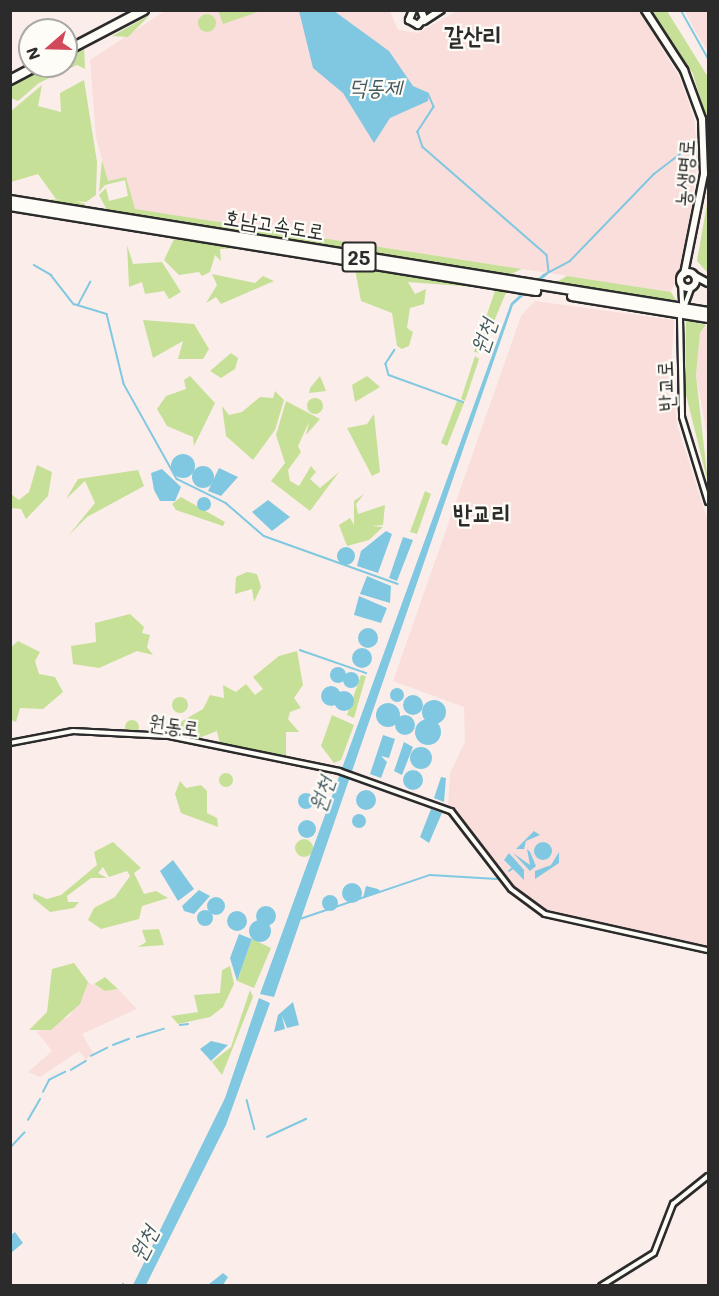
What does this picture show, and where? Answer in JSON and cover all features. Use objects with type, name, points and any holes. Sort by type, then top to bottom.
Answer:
[{"type":"highway","points":[[78,43],[135,10]]},
{"type":"highway","points":[[90,36],[144,10]]},
{"type":"highway","name":"호남고속도로","points":[[10,200],[708,312]]},
{"type":"highway","name":"호남고속도로","points":[[10,206],[708,318]]},
{"type":"main road","points":[[421,10],[423,21]]},
{"type":"main road","points":[[409,13],[415,25],[441,10]]},
{"type":"main road","name":"농생명로","points":[[645,10],[684,70],[702,119],[705,145],[693,244],[693,285]]},
{"type":"main road","name":"농생명로","points":[[681,282],[693,244]]},
{"type":"main road","points":[[684,274],[694,275],[708,284]]},
{"type":"main road","points":[[681,282],[693,285],[708,284]]},
{"type":"street","points":[[681,282],[684,305],[693,285]]},
{"type":"street","name":"반교로","points":[[682,318],[679,335],[682,417],[708,502]]},
{"type":"street","name":"원동로","points":[[10,743],[73,731],[169,736],[339,771],[444,808],[530,907],[564,920],[708,950]]},
{"type":"street","points":[[601,1286],[654,1253],[673,1204],[708,1176]]},
{"type":"shaded area","points":[[165,11],[390,11],[398,30],[418,33],[457,11],[639,11],[679,76],[694,118],[698,157],[684,261],[671,292],[134,209],[126,178],[108,181],[96,138],[90,60]]},
{"type":"shaded area","points":[[685,11],[708,11],[708,52],[695,31]]},
{"type":"shaded area","points":[[535,301],[674,320],[671,366],[677,425],[708,521],[708,947],[563,916],[536,907],[516,891],[448,805],[450,773],[465,742],[464,707],[393,681],[521,316]]},
{"type":"shaded area","points":[[708,325],[708,441],[696,375],[700,333]]},
{"type":"shaded area","points":[[88,982],[105,991],[118,989],[137,1009],[82,1034],[93,1053],[86,1060],[79,1051],[40,1077],[28,1072],[52,1051],[37,1032],[70,1016]]},
{"type":"green space","points":[[218,10],[260,10],[260,11],[223,24]]},
{"type":"green space","points":[[652,11],[667,11],[708,77],[708,124],[693,74]]},
{"type":"green space","points":[[207,14],[213,17],[216,23],[213,29],[207,32],[201,29],[198,23],[201,17]]},
{"type":"green space","points":[[150,15],[128,37],[112,36]]},
{"type":"green space","points":[[84,46],[85,69],[78,66],[78,49]]},
{"type":"green space","points":[[21,78],[50,78],[39,83],[18,101],[11,98],[10,84]]},
{"type":"green space","points":[[84,80],[97,162],[96,195],[86,202],[56,199],[38,174],[11,182],[11,111],[42,85],[38,106],[61,112],[60,93]]},
{"type":"green space","points":[[102,160],[108,181],[126,177],[135,209],[522,269],[504,277],[108,212],[99,195],[106,188],[109,201],[128,196],[125,180],[105,185],[99,192]]},
{"type":"green space","points":[[708,198],[708,273],[697,261]]},
{"type":"green space","points":[[70,199],[85,204],[84,208],[33,200]]},
{"type":"green space","points":[[175,237],[242,248],[220,249],[221,261],[215,255],[210,272],[202,276],[199,272],[179,275],[164,260]]},
{"type":"green space","points":[[127,245],[133,264],[162,262],[181,292],[169,299],[164,291],[145,294],[142,282],[129,287]]},
{"type":"green space","points":[[341,265],[474,284],[475,287],[408,282],[415,294],[426,289],[424,304],[410,308],[407,328],[413,332],[409,346],[402,349],[397,346],[392,313],[361,301],[355,269]]},
{"type":"green space","points":[[212,274],[255,283],[263,276],[274,281],[221,304],[216,297],[206,303],[217,285]]},
{"type":"green space","points":[[567,276],[671,292],[678,304],[553,284]]},
{"type":"green space","points":[[478,285],[507,290],[481,353],[474,352],[495,291]]},
{"type":"green space","points":[[143,320],[194,324],[209,349],[203,359],[178,359],[183,341],[153,358]]},
{"type":"green space","points":[[686,320],[706,325],[700,333],[696,375],[708,483],[685,391]]},
{"type":"green space","points":[[231,353],[238,358],[235,369],[221,378],[210,371]]},
{"type":"green space","points":[[475,356],[479,359],[465,401],[461,399]]},
{"type":"green space","points":[[190,376],[215,403],[194,446],[193,437],[167,426],[157,409],[166,396],[186,389],[184,380]]},
{"type":"green space","points":[[320,376],[326,391],[309,393],[310,388]]},
{"type":"green space","points":[[367,376],[380,387],[355,402],[352,385]]},
{"type":"green space","points":[[275,391],[284,400],[275,430],[253,460],[226,436],[222,406],[229,415],[242,412],[260,397],[273,398]]},
{"type":"green space","points":[[315,398],[323,406],[315,414],[307,406]]},
{"type":"green space","points":[[286,401],[320,419],[306,435],[309,422],[298,446],[301,452],[288,470],[290,481],[299,486],[311,466],[316,472],[310,479],[320,488],[339,472],[310,511],[271,481],[285,463],[276,435]]},
{"type":"green space","points":[[457,401],[464,403],[447,446],[441,443]]},
{"type":"green space","points":[[374,414],[380,472],[372,476],[347,428],[367,424]]},
{"type":"green space","points":[[37,465],[52,472],[48,496],[26,519],[21,509],[11,508],[11,494],[19,500],[29,492]]},
{"type":"green space","points":[[138,470],[144,486],[87,517],[68,536],[95,503],[85,481],[66,499],[78,479]]},
{"type":"green space","points":[[425,491],[431,494],[417,534],[410,532]]},
{"type":"green space","points":[[364,494],[356,504],[358,514],[385,505],[383,525],[372,526],[383,527],[369,540],[347,546],[339,525],[350,518],[354,525],[354,501]]},
{"type":"green space","points":[[181,497],[225,522],[223,526],[176,510],[172,504]]},
{"type":"green space","points":[[247,572],[257,574],[261,587],[254,602],[252,589],[235,594],[236,577]]},
{"type":"green space","points":[[130,614],[144,627],[142,633],[150,635],[147,647],[153,655],[137,651],[99,668],[73,664],[71,646],[96,642],[95,623]]},
{"type":"green space","points":[[18,641],[40,652],[35,661],[39,674],[55,677],[63,692],[43,709],[20,708],[16,722],[11,720],[10,648]]},
{"type":"green space","points":[[297,651],[303,685],[294,698],[301,708],[290,712],[288,719],[299,732],[286,732],[286,757],[220,745],[217,731],[199,738],[170,728],[203,709],[210,695],[224,698],[223,685],[236,692],[246,684],[255,695],[263,689],[253,677],[279,656]]},
{"type":"green space","points":[[361,675],[366,676],[354,718],[347,715]]},
{"type":"green space","points":[[177,697],[183,697],[188,705],[186,711],[177,713],[172,708],[172,702]]},
{"type":"green space","points":[[332,715],[354,725],[341,760],[334,763],[321,746]]},
{"type":"green space","points":[[132,720],[137,722],[139,727],[137,732],[132,734],[127,732],[125,727],[127,722]]},
{"type":"green space","points":[[226,773],[231,775],[233,780],[231,785],[226,787],[221,785],[219,780],[221,775]]},
{"type":"green space","points":[[180,781],[186,788],[201,785],[207,791],[207,813],[217,818],[218,827],[181,813],[175,794]]},
{"type":"green space","points":[[304,839],[310,842],[313,848],[310,854],[304,857],[298,854],[295,848],[298,842]]},
{"type":"green space","points":[[113,842],[141,868],[134,873],[144,894],[156,891],[168,898],[142,906],[139,919],[101,929],[88,920],[94,908],[115,897],[130,876],[127,871],[109,877],[103,867],[98,873],[107,878],[91,878],[67,896],[68,902],[79,902],[74,908],[50,912],[33,898],[33,893],[47,899],[61,895],[97,865],[94,852]]},
{"type":"green space","points":[[159,929],[164,945],[138,947],[146,942],[142,930]]},
{"type":"green space","points":[[252,939],[271,948],[254,988],[237,981]]},
{"type":"green space","points":[[74,963],[88,982],[80,1004],[51,1030],[29,1030],[47,1012],[52,969]]},
{"type":"green space","points":[[230,966],[234,984],[223,1007],[210,1017],[178,1024],[171,1016],[198,1012],[194,995],[220,993],[222,970]]},
{"type":"green space","points":[[105,977],[118,989],[105,991],[94,984]]},
{"type":"green space","points":[[250,990],[253,997],[222,1075],[212,1062],[231,1047]]},
{"type":"water","name":"덕동제","points":[[299,11],[334,11],[389,51],[413,86],[429,93],[428,101],[390,118],[374,143],[343,93],[313,68]]},
{"type":"water","points":[[543,274],[548,274],[513,305],[274,997],[260,994],[511,303]]},
{"type":"water","points":[[183,454],[192,457],[195,466],[192,475],[183,478],[174,475],[171,466],[174,457]]},
{"type":"water","points":[[199,466],[207,466],[214,473],[214,481],[207,488],[199,488],[192,481],[192,473]]},
{"type":"water","points":[[219,468],[238,477],[221,496],[208,491]]},
{"type":"water","points":[[162,469],[181,487],[175,501],[160,501],[154,490],[151,473]]},
{"type":"water","points":[[201,497],[207,497],[211,504],[207,511],[201,511],[197,507],[197,501]]},
{"type":"water","points":[[268,500],[290,517],[272,531],[252,512]]},
{"type":"water","points":[[386,531],[392,534],[378,573],[357,566],[361,551]]},
{"type":"water","points":[[403,537],[413,540],[397,581],[389,578]]},
{"type":"water","points":[[346,547],[352,550],[355,556],[352,562],[346,565],[340,562],[337,556],[340,550]]},
{"type":"water","points":[[367,576],[391,586],[390,603],[360,594]]},
{"type":"water","points":[[359,596],[387,608],[381,623],[354,615]]},
{"type":"water","points":[[368,628],[375,631],[378,638],[375,645],[368,648],[361,645],[358,638],[361,631]]},
{"type":"water","points":[[358,648],[366,648],[372,654],[372,662],[366,668],[358,668],[352,662],[352,654]]},
{"type":"water","points":[[338,667],[344,669],[346,675],[344,681],[338,683],[332,681],[330,675],[332,669]]},
{"type":"water","points":[[348,672],[354,672],[359,680],[357,686],[348,688],[343,683],[343,677]]},
{"type":"water","points":[[331,686],[338,689],[341,696],[338,703],[331,706],[324,703],[321,696],[324,689]]},
{"type":"water","points":[[394,688],[400,688],[404,695],[400,702],[394,702],[390,698],[390,692]]},
{"type":"water","points":[[344,691],[351,694],[354,701],[351,708],[344,711],[337,708],[334,701],[337,694]]},
{"type":"water","points":[[409,695],[417,695],[423,701],[423,709],[417,715],[409,715],[403,709],[403,701]]},
{"type":"water","points":[[434,700],[442,704],[446,712],[442,720],[434,724],[426,720],[422,712],[426,704]]},
{"type":"water","points":[[388,703],[393,704],[399,710],[399,720],[393,726],[388,727],[383,726],[377,720],[376,715],[377,710],[383,704]]},
{"type":"water","points":[[401,715],[409,715],[415,721],[415,729],[409,735],[401,735],[395,729],[395,721]]},
{"type":"water","points":[[428,719],[437,723],[441,732],[437,741],[428,745],[419,741],[415,732],[419,723]]},
{"type":"water","points":[[383,735],[395,739],[389,758],[381,756],[387,762],[381,778],[370,774]]},
{"type":"water","points":[[404,742],[413,747],[402,775],[394,771]]},
{"type":"water","points":[[421,747],[431,754],[432,758],[425,768],[421,769],[411,762],[410,758],[417,748]]},
{"type":"water","points":[[409,770],[417,770],[423,776],[423,784],[417,790],[409,790],[403,784],[403,776]]},
{"type":"water","points":[[441,777],[446,778],[444,802],[434,798]]},
{"type":"water","points":[[366,790],[373,793],[376,800],[373,807],[366,810],[359,807],[356,800],[359,793]]},
{"type":"water","points":[[303,793],[309,793],[314,801],[312,807],[303,809],[298,804],[298,798]]},
{"type":"water","points":[[431,809],[442,813],[429,843],[420,837]]},
{"type":"water","points":[[356,814],[362,814],[366,821],[362,828],[356,828],[352,824],[352,818]]},
{"type":"water","points":[[303,820],[311,820],[316,825],[314,836],[303,838],[298,833],[298,825]]},
{"type":"water","points":[[534,831],[540,835],[526,841],[524,849],[516,849]]},
{"type":"water","points":[[543,842],[549,845],[552,851],[549,857],[543,860],[537,857],[534,851],[537,845]]},
{"type":"water","points":[[527,849],[542,863],[530,852],[536,866],[530,871],[513,853],[530,865]]},
{"type":"water","points":[[559,852],[559,863],[535,879],[535,871],[551,865]]},
{"type":"water","points":[[509,853],[524,870],[524,880],[504,860]]},
{"type":"water","points":[[173,860],[194,889],[178,901],[160,871]]},
{"type":"water","points":[[352,883],[359,886],[362,893],[359,900],[352,903],[345,900],[342,893],[345,886]]},
{"type":"water","points":[[366,886],[378,889],[381,892],[363,898]]},
{"type":"water","points":[[199,890],[210,896],[194,914],[184,911],[182,906]]},
{"type":"water","points":[[330,895],[338,903],[330,911],[322,903]]},
{"type":"water","points":[[216,897],[222,900],[225,906],[222,912],[216,915],[210,912],[207,906],[210,900]]},
{"type":"water","points":[[266,906],[273,909],[276,916],[273,923],[266,926],[259,923],[256,916],[259,909]]},
{"type":"water","points":[[202,910],[208,910],[213,918],[211,924],[202,926],[197,921],[197,915]]},
{"type":"water","points":[[237,911],[244,914],[247,921],[244,928],[237,931],[230,928],[227,921],[230,914]]},
{"type":"water","points":[[260,920],[268,923],[271,931],[268,939],[260,942],[252,939],[249,931],[252,923]]},
{"type":"water","points":[[239,934],[252,939],[237,981],[230,958]]},
{"type":"water","points":[[259,998],[270,1003],[226,1125],[146,1285],[133,1285],[225,1098]]},
{"type":"water","points":[[293,1002],[299,1025],[287,1028],[282,1016],[285,1029],[274,1032],[278,1015]]},
{"type":"water","points":[[211,1041],[228,1045],[211,1061],[200,1049]]},
{"type":"water","points":[[15,1232],[23,1243],[11,1253],[11,1235]]},
{"type":"water","points":[[223,1273],[228,1277],[223,1285],[208,1285]]},
{"type":"waterway","points":[[681,10],[708,58]]},
{"type":"waterway","points":[[429,95],[434,107],[418,132],[423,147],[547,255],[549,272]]},
{"type":"waterway","points":[[544,275],[570,261],[654,174],[700,139]]},
{"type":"waterway","points":[[34,265],[51,275],[74,304],[107,314],[124,384],[177,479],[226,503],[264,536],[398,584]]},
{"type":"waterway","points":[[78,305],[90,282]]},
{"type":"waterway","points":[[395,350],[386,364],[389,375],[463,402]]},
{"type":"waterway","points":[[300,650],[366,673]]},
{"type":"waterway","points":[[509,871],[513,868]]},
{"type":"waterway","points":[[300,919],[430,875],[497,879]]},
{"type":"waterway","points":[[180,1025],[188,1024]]},
{"type":"waterway","points":[[137,1037],[164,1029]]},
{"type":"waterway","points":[[113,1045],[129,1039]]},
{"type":"waterway","points":[[91,1056],[107,1048]]},
{"type":"waterway","points":[[71,1070],[86,1061]]},
{"type":"waterway","points":[[43,1092],[49,1080],[65,1072]]},
{"type":"waterway","points":[[28,1120],[40,1099]]},
{"type":"waterway","points":[[247,1100],[255,1129]]},
{"type":"waterway","points":[[267,1137],[306,1119]]},
{"type":"waterway","points":[[10,1148],[24,1133]]},
{"type":"district","name":"갈산리","points":[[473,35]]},
{"type":"district","name":"반교리","points":[[482,513]]},
{"type":"water label","name":"원천","points":[[483,336]]},
{"type":"water label","name":"원천","points":[[321,794]]},
{"type":"water label","name":"원천","points":[[143,1243]]}]
